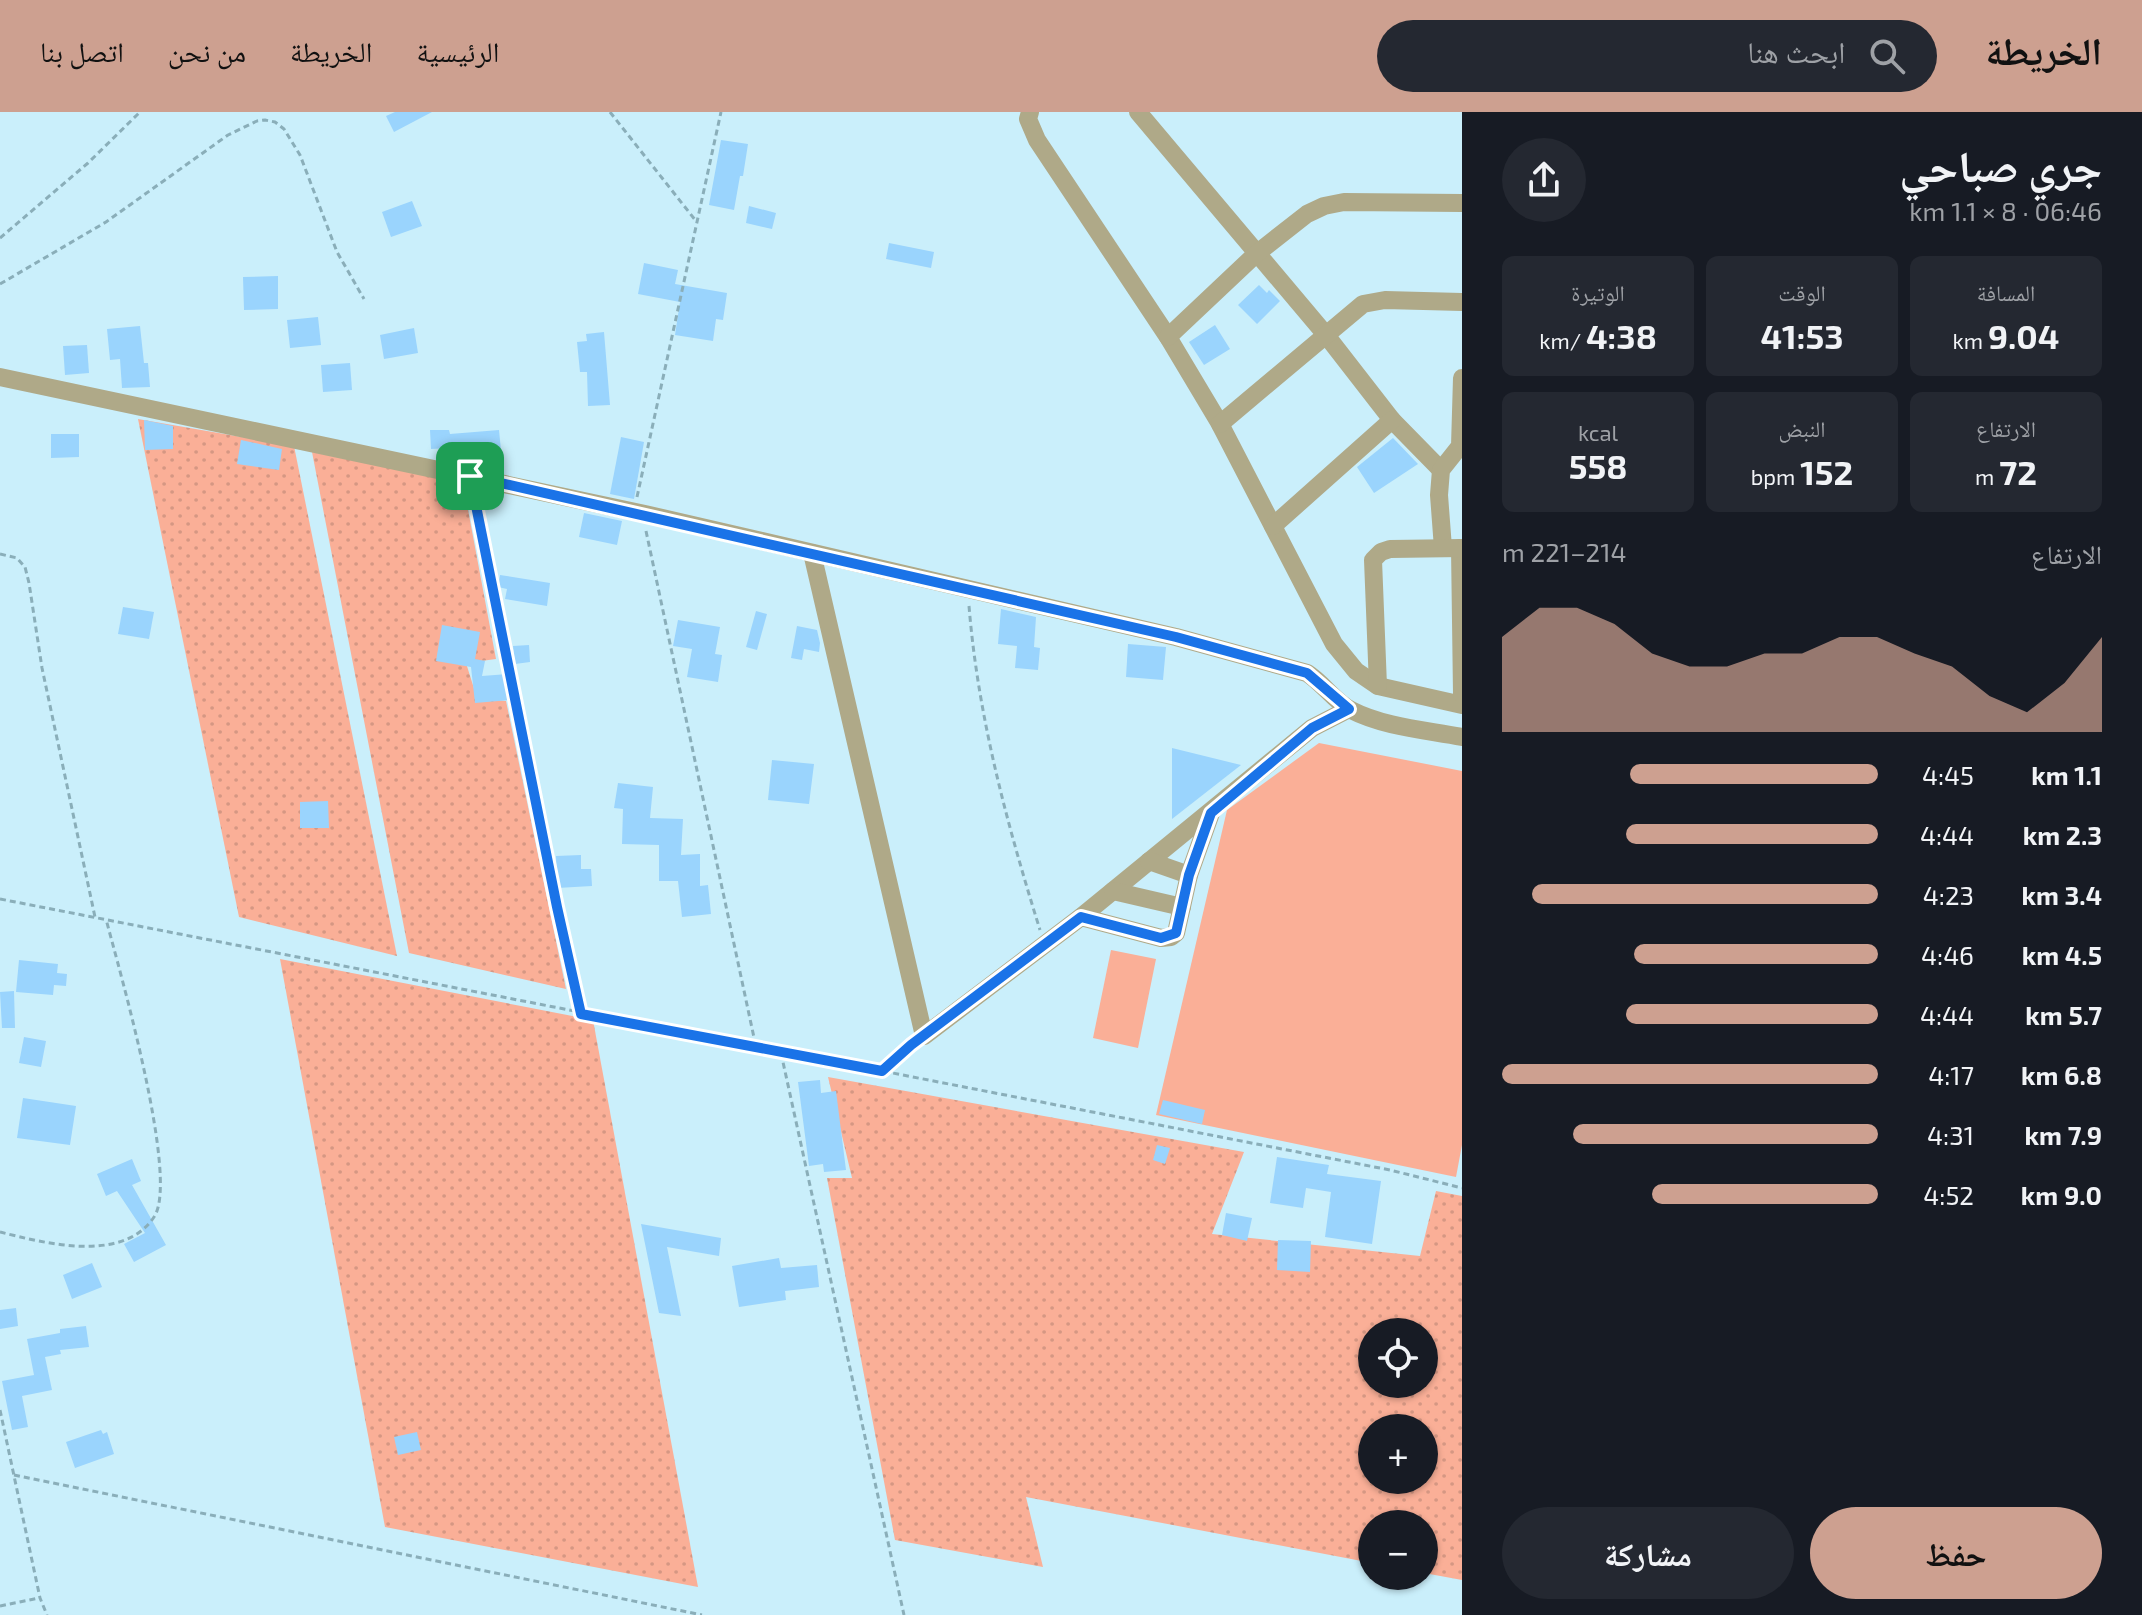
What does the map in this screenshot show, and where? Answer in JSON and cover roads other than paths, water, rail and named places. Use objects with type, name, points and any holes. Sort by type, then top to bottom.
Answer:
[{"type":"street","points":[[1138,112],[1326,335],[1392,420],[1441,470]]},
{"type":"street","points":[[1024,114],[1037,140],[1168,337],[1220,424],[1334,644],[1356,671],[1378,686],[1462,705]]},
{"type":"street","points":[[1168,337],[1256,254],[1307,214],[1324,206],[1344,202],[1462,203]]},
{"type":"street","points":[[1220,424],[1353,311],[1371,302],[1462,302]]},
{"type":"street","points":[[0,377],[639,513],[1176,637],[1291,667],[1320,682],[1349,709],[1381,720],[1462,737],[1462,712]]},
{"type":"street","points":[[1462,378],[1461,446],[1441,470],[1439,495],[1455,548],[1462,694]]},
{"type":"street","points":[[1273,526],[1392,420]]},
{"type":"street","points":[[1378,686],[1373,560],[1390,549],[1455,548]]},
{"type":"street","points":[[812,553],[924,1036],[1081,917],[1312,728],[1349,709]]},
{"type":"street","points":[[1081,917],[1167,938],[1176,933],[1189,875],[1211,813]]},
{"type":"street","points":[[1149,861],[1189,875]]},
{"type":"street","points":[[1113,891],[1182,907]]}]
